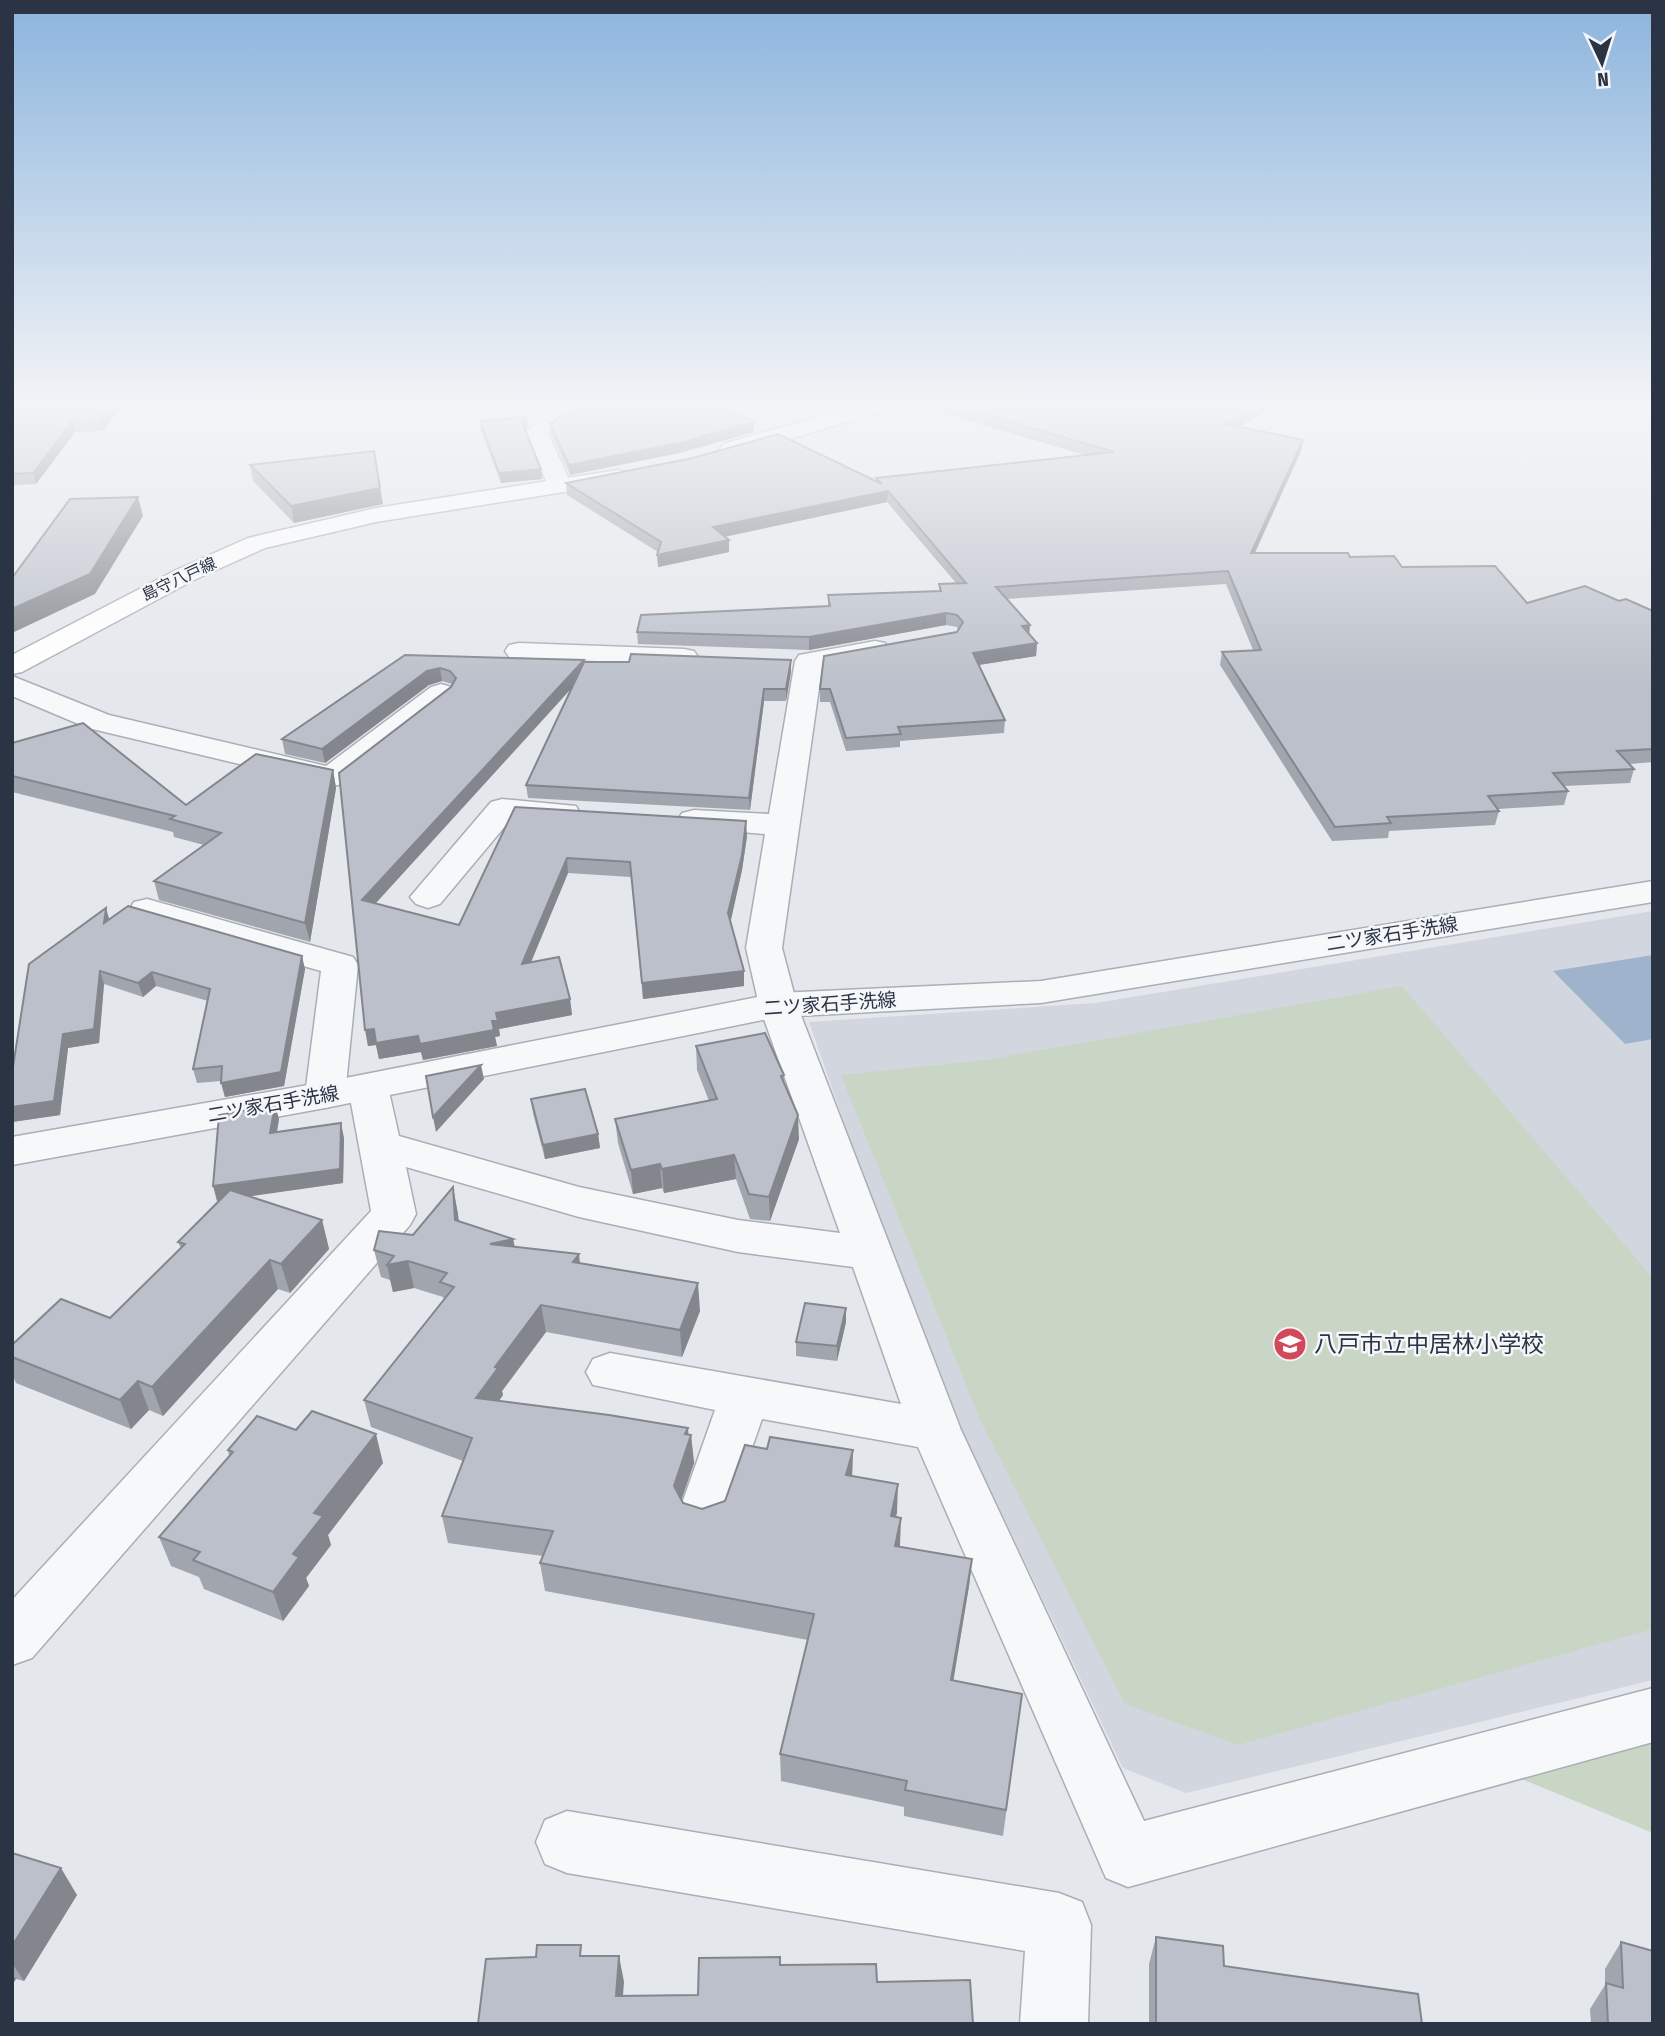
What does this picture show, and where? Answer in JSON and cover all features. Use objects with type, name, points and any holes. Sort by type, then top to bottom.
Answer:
[{"type":"main road","name":"島守八戸線","points":[[12,666],[141,597],[257,543],[376,515],[484,498]]},
{"type":"street","points":[[905,644],[795,660],[782,825],[764,948],[778,1005],[936,1430],[1128,1856],[1653,1715]]},
{"type":"street","points":[[519,651],[712,658]]},
{"type":"street","points":[[12,685],[99,722],[332,777],[441,693]]},
{"type":"street","points":[[428,897],[502,809],[595,815]]},
{"type":"street","points":[[662,818],[782,825]]},
{"type":"street","name":"二ツ家石手洗線","points":[[12,1151],[346,1091],[778,1005],[1041,992],[1653,891]]},
{"type":"street","points":[[12,1640],[394,1214],[379,1145],[346,1091],[340,965],[147,910]]},
{"type":"street","points":[[379,1145],[579,1202],[738,1236],[870,1253]]},
{"type":"street","points":[[610,1373],[936,1430]]},
{"type":"street","points":[[705,1512],[745,1396]]},
{"type":"street","points":[[567,1842],[1059,1924],[1054,2024]]},
{"type":"shaded area","name":"八戸市立中居林小学校","points":[[1653,911],[1653,1680],[1186,1793],[1123,1768],[964,1434],[890,1254],[809,1022],[1096,1003]]},
{"type":"green space","name":"八戸市立中居林小学校","points":[[1402,986],[1653,1278],[1653,1629],[1238,1745],[1125,1704],[981,1422],[841,1075],[986,1060]]},
{"type":"green space","points":[[1653,1738],[1653,1833],[1519,1778]]},
{"type":"water","points":[[1653,955],[1653,1039],[1625,1044],[1553,971]]},
{"type":"building","points":[[137,498],[90,574],[12,609],[12,578],[70,499]]},
{"type":"building","points":[[283,498],[330,498],[291,506]]},
{"type":"building","points":[[590,498],[854,498],[713,527],[729,540],[657,555],[661,542]]},
{"type":"building","points":[[894,498],[1276,498],[1251,553],[1394,556],[1402,567],[1495,566],[1527,603],[1585,586],[1619,601],[1626,599],[1653,611],[1653,749],[1617,751],[1634,769],[1553,773],[1568,791],[1488,796],[1499,811],[1387,817],[1391,823],[1335,827],[1222,652],[1261,650],[1228,571],[996,587],[1030,625],[1022,626],[1037,643],[973,653],[1005,720],[898,727],[901,734],[846,738],[830,689],[820,689],[824,656],[957,632],[963,622],[957,615],[946,613],[809,637],[637,632],[641,615],[830,606],[828,595],[941,591],[939,584],[966,583]]},
{"type":"building","points":[[631,654],[791,660],[786,689],[764,689],[749,798],[526,785],[584,662],[629,662]]},
{"type":"building","points":[[405,655],[584,660],[362,900],[459,925],[515,807],[746,821],[742,855],[728,913],[744,971],[642,983],[630,862],[567,858],[522,964],[559,957],[570,999],[496,1013],[498,1021],[492,1021],[494,1030],[420,1044],[418,1036],[376,1043],[374,1029],[365,1030],[339,773],[451,687],[456,678],[450,671],[440,668],[427,671],[322,749],[282,739]]},
{"type":"building","points":[[83,723],[186,805],[256,754],[333,770],[305,923],[154,881],[221,833],[170,819],[175,816],[12,776],[12,743]]},
{"type":"building","points":[[128,906],[302,956],[281,1072],[221,1083],[222,1066],[193,1069],[210,989],[152,972],[138,983],[100,971],[94,1029],[63,1034],[54,1101],[12,1107],[12,1073],[29,964],[106,908],[104,923]]},
{"type":"building","points":[[765,1033],[798,1115],[769,1197],[749,1194],[734,1155],[662,1169],[660,1164],[631,1170],[615,1119],[717,1099],[696,1046]]},
{"type":"building","points":[[481,1065],[433,1117],[426,1076]]},
{"type":"building","points":[[585,1089],[598,1134],[543,1145],[531,1099]]},
{"type":"building","points":[[275,1105],[270,1133],[341,1123],[340,1169],[213,1186],[219,1115]]},
{"type":"building","points":[[453,1187],[455,1220],[513,1239],[490,1244],[579,1254],[573,1262],[698,1283],[680,1330],[541,1305],[495,1367],[498,1368],[476,1398],[688,1428],[685,1434],[691,1435],[674,1486],[683,1503],[702,1509],[725,1501],[745,1445],[767,1449],[770,1437],[853,1450],[846,1475],[898,1484],[891,1516],[901,1518],[895,1546],[972,1559],[951,1680],[1022,1694],[1006,1810],[905,1790],[907,1781],[780,1754],[814,1614],[540,1563],[553,1531],[442,1516],[472,1438],[364,1400],[454,1287],[440,1282],[447,1273],[408,1261],[387,1265],[394,1256],[374,1250],[379,1231],[413,1235]]},
{"type":"building","points":[[230,1190],[322,1220],[281,1264],[270,1260],[152,1387],[138,1381],[120,1400],[12,1357],[12,1345],[61,1299],[110,1318],[185,1244],[178,1242]]},
{"type":"building","points":[[805,1303],[846,1308],[837,1346],[796,1342]]},
{"type":"building","points":[[312,1411],[376,1434],[314,1513],[323,1516],[293,1554],[299,1557],[273,1592],[193,1560],[200,1552],[159,1537],[233,1452],[228,1450],[257,1416],[296,1430]]},
{"type":"building","points":[[12,1853],[61,1868],[12,1946]]},
{"type":"building","points":[[1156,1937],[1223,1946],[1224,1966],[1418,1994],[1422,2024],[1156,2024]]},
{"type":"building","points":[[1621,1942],[1653,1951],[1653,2024],[1608,2024],[1606,1983],[1623,1988]]},
{"type":"building","points":[[537,1945],[581,1945],[580,1956],[619,1956],[616,1996],[698,1995],[699,1958],[780,1957],[780,1965],[876,1964],[877,1982],[970,1980],[973,2024],[478,2024],[486,1959],[536,1957]]},
{"type":"place","name":"八戸市立中居林小学校","points":[[1290,1344]]}]
